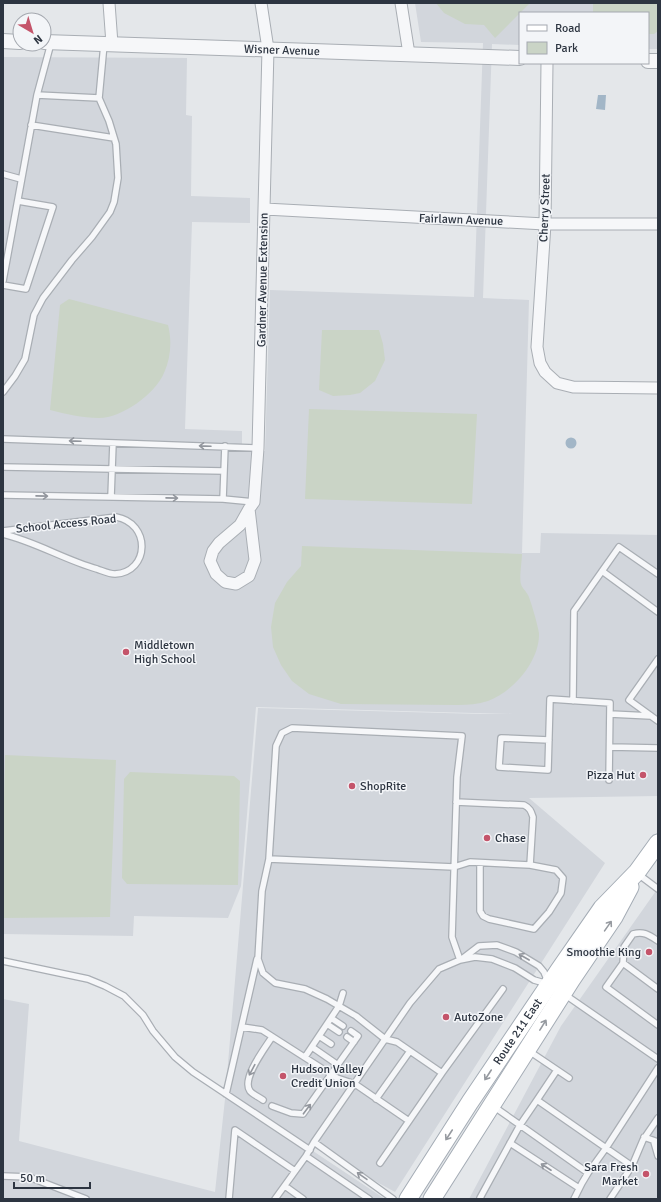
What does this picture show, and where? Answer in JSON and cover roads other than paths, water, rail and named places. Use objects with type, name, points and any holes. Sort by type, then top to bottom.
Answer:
[{"type":"main road","name":"Route 211 East","points":[[432,1199],[527,1050],[556,989],[602,908],[637,872],[658,843]]},
{"type":"main road","name":"Route 211 East","points":[[408,1199],[470,1102],[556,989]]},
{"type":"street","points":[[108,44],[109,3]]},
{"type":"street","name":"Gardner Avenue Extension","points":[[251,505],[240,525],[219,543],[212,552],[210,561],[216,574],[224,582],[236,584],[249,576],[255,560],[251,505],[258,448],[268,49],[261,3]]},
{"type":"street","points":[[401,3],[409,54]]},
{"type":"street","name":"Wisner Avenue","points":[[52,43],[519,58]]},
{"type":"street","name":"Cherry Street","points":[[547,64],[545,224],[536,347],[540,364],[545,372],[557,383],[573,387],[658,388]]},
{"type":"street","name":"Fairlawn Avenue","points":[[265,209],[545,224],[658,224]]},
{"type":"lane","points":[[3,392],[25,359],[34,314],[43,298],[92,237],[110,212],[114,202],[118,178],[116,144],[109,121],[99,98],[108,44]]},
{"type":"lane","points":[[3,281],[31,125],[46,52]]},
{"type":"lane","points":[[37,95],[99,98]]},
{"type":"lane","points":[[31,125],[114,138]]},
{"type":"lane","points":[[3,174],[21,179]]},
{"type":"lane","points":[[3,285],[26,289],[52,208],[18,200]]},
{"type":"lane","points":[[3,439],[258,448]]},
{"type":"lane","points":[[111,497],[113,443]]},
{"type":"lane","points":[[223,499],[225,446]]},
{"type":"lane","points":[[3,467],[224,471]]},
{"type":"lane","points":[[3,495],[223,499],[251,505]]},
{"type":"lane","name":"School Access Road","points":[[116,517],[128,521],[138,529],[142,541],[142,548],[138,560],[130,569],[113,574],[86,566],[22,539],[3,533],[116,517]]},
{"type":"lane","points":[[573,701],[574,610],[619,547],[658,574]]},
{"type":"lane","points":[[602,571],[658,612]]},
{"type":"lane","points":[[658,659],[629,700],[658,721]]},
{"type":"lane","points":[[549,740],[501,738],[499,767],[548,770],[549,740],[550,700],[610,703],[609,780]]},
{"type":"lane","points":[[610,714],[652,716]]},
{"type":"lane","points":[[226,1094],[258,959],[262,891],[268,859],[276,746],[282,733],[292,728],[462,736],[457,777],[452,937],[460,960]]},
{"type":"lane","points":[[610,747],[658,748]]},
{"type":"lane","points":[[456,802],[524,805],[528,807],[533,817],[530,864]]},
{"type":"lane","points":[[268,859],[454,867],[470,862],[530,864],[556,870],[563,878],[561,893],[549,912],[534,929],[489,919],[483,916],[480,911],[480,863]]},
{"type":"lane","points":[[637,872],[658,889]]},
{"type":"lane","points":[[658,941],[646,933],[639,932],[632,934],[624,947],[623,963],[606,987],[658,1025]]},
{"type":"lane","points":[[460,960],[479,946],[497,945],[516,952],[539,966],[556,989]]},
{"type":"lane","points":[[275,1199],[410,1003],[439,969],[460,960],[476,957],[492,959],[515,968],[534,980],[556,989],[658,1059]]},
{"type":"lane","points":[[258,959],[263,973],[275,983],[305,989],[339,1006],[356,1016],[385,1039],[397,1042],[442,1073]]},
{"type":"lane","points":[[3,961],[88,979],[124,996],[143,1015],[153,1031],[175,1058],[310,1150]]},
{"type":"lane","points":[[623,963],[657,987]]},
{"type":"lane","points":[[380,1163],[442,1073],[503,989]]},
{"type":"lane","points":[[305,1058],[339,1006],[343,993]]},
{"type":"lane","points":[[331,1018],[343,1026]]},
{"type":"lane","points":[[327,1024],[339,1032]]},
{"type":"lane","points":[[242,1027],[262,1030],[337,1078],[355,1084],[409,1121]]},
{"type":"lane","points":[[272,1106],[292,1113],[304,1114],[358,1036],[351,1031]]},
{"type":"lane","points":[[319,1036],[331,1044]]},
{"type":"lane","points":[[263,1100],[250,1090],[247,1082],[250,1073],[272,1037]]},
{"type":"lane","points":[[347,1037],[354,1042]]},
{"type":"lane","points":[[312,1047],[338,1065]]},
{"type":"lane","points":[[339,1049],[345,1054]]},
{"type":"lane","points":[[527,1050],[569,1078]]},
{"type":"lane","points":[[376,1099],[410,1051]]},
{"type":"lane","points":[[574,1199],[588,1173],[658,1068]]},
{"type":"lane","points":[[481,1199],[480,1198],[520,1125],[557,1070]]},
{"type":"lane","points":[[537,1100],[632,1166]]},
{"type":"lane","points":[[492,1105],[588,1173]]},
{"type":"lane","points":[[610,1199],[632,1166],[644,1137],[658,1118]]},
{"type":"lane","points":[[229,1199],[235,1130],[295,1171]]},
{"type":"lane","points":[[644,1137],[656,1142],[658,1156]]},
{"type":"lane","points":[[314,1142],[393,1199]]},
{"type":"lane","points":[[510,1143],[579,1188]]},
{"type":"lane","points":[[306,1156],[369,1199]]},
{"type":"lane","points":[[3,1176],[29,1177],[86,1199]]},
{"type":"lane","points":[[285,1186],[303,1199]]},
{"type":"water","points":[[598,95],[606,95],[605,110],[596,109]]},
{"type":"water","points":[[571,437],[575,439],[577,443],[575,447],[571,449],[567,447],[565,443],[567,439]]},
{"type":"place","name":"Middletown High School","points":[[126,652]]},
{"type":"place","name":"Pizza Hut","points":[[643,775]]},
{"type":"place","name":"ShopRite","points":[[352,786]]},
{"type":"place","name":"Chase","points":[[487,838]]},
{"type":"place","name":"Smoothie King","points":[[649,952]]},
{"type":"place","name":"AutoZone","points":[[446,1017]]},
{"type":"place","name":"Hudson Valley Credit Union","points":[[283,1076]]},
{"type":"place","name":"Sara Fresh Market","points":[[646,1174]]}]
